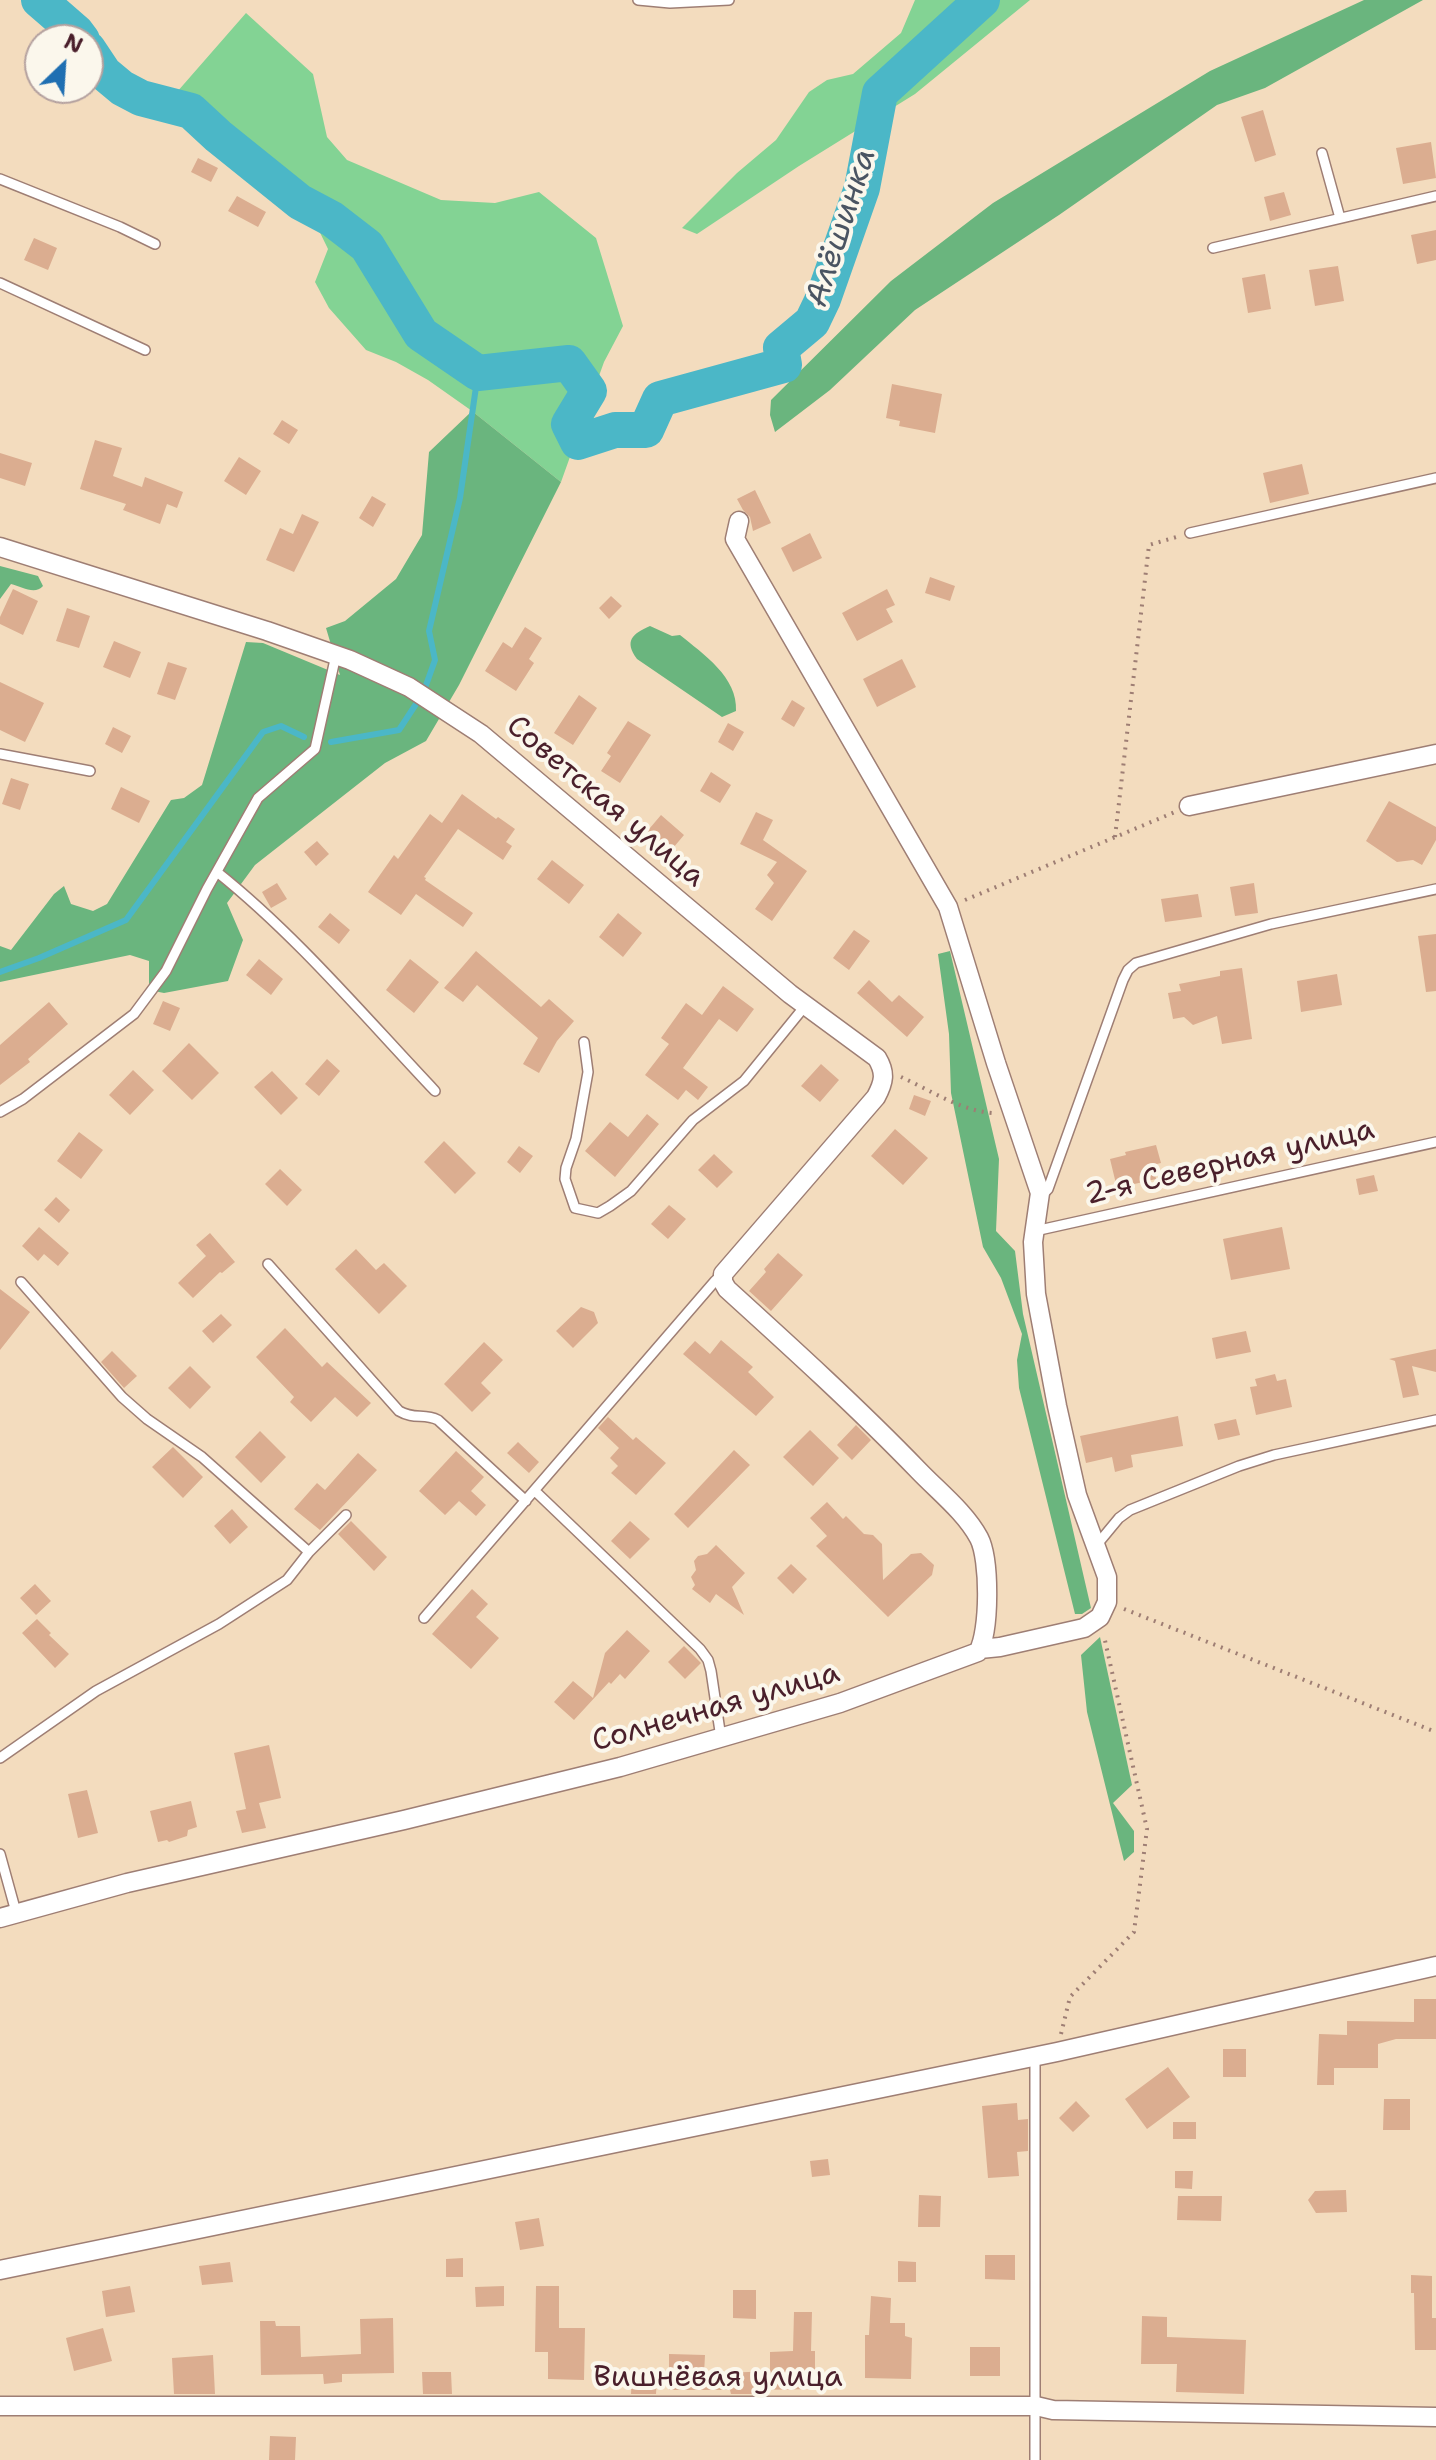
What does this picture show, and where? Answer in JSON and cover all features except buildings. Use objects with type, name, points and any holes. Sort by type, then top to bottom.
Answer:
[{"type":"street","points":[[739,521],[735,539],[948,907],[1032,1162],[1040,1198],[1033,1242],[1036,1294],[1077,1495],[1107,1577],[1103,1610]]},
{"type":"street","name":"Советская улица","points":[[0,547],[183,603],[336,655],[409,687],[481,734],[805,1006],[877,1058],[884,1070]]},
{"type":"street","points":[[1189,806],[1436,754]]},
{"type":"street","points":[[884,1070],[883,1084],[876,1097],[723,1278],[727,1289],[871,1421],[966,1521],[980,1540],[987,1609],[984,1643],[980,1649]]},
{"type":"street","name":"Солнечная улица","points":[[8,1915],[127,1883],[552,1784],[721,1738],[872,1692],[980,1649],[1084,1628],[1103,1610]]},
{"type":"street","points":[[0,2270],[1035,2057],[1436,1966]]},
{"type":"street","name":"Вишнёвая улица","points":[[0,2406],[1036,2406],[1053,2410],[1436,2417]]},
{"type":"lane","points":[[638,0],[670,3],[729,0]]},
{"type":"lane","points":[[1322,153],[1340,218]]},
{"type":"lane","points":[[0,179],[155,244]]},
{"type":"lane","points":[[1213,248],[1436,196]]},
{"type":"lane","points":[[0,283],[145,350]]},
{"type":"lane","points":[[1190,533],[1436,478]]},
{"type":"lane","points":[[0,1112],[23,1099],[134,1014],[166,971],[258,798],[315,749],[336,655]]},
{"type":"lane","points":[[0,754],[90,771]]},
{"type":"lane","points":[[217,872],[255,903],[311,958],[435,1091]]},
{"type":"lane","points":[[1040,1198],[1048,1189],[1123,980],[1136,963],[1271,924],[1436,889]]},
{"type":"lane","points":[[584,1042],[588,1072],[565,1179],[575,1208],[598,1213],[631,1191],[693,1120],[744,1081],[805,1006]]},
{"type":"lane","name":"2-я Северная улица","points":[[1035,1231],[1436,1142]]},
{"type":"lane","points":[[268,1264],[399,1411],[408,1416],[430,1416],[438,1420],[526,1501]]},
{"type":"lane","points":[[424,1618],[715,1281],[723,1278]]},
{"type":"lane","points":[[21,1282],[122,1397],[147,1419],[202,1457],[309,1552]]},
{"type":"lane","points":[[1095,1547],[1119,1518],[1130,1510],[1239,1466],[1274,1455],[1436,1420]]},
{"type":"lane","points":[[535,1491],[700,1649],[708,1660],[721,1738]]},
{"type":"lane","points":[[0,1758],[96,1691],[199,1636],[287,1580],[309,1552],[346,1515]]},
{"type":"lane","points":[[0,1854],[8,1915]]},
{"type":"lane","points":[[1035,2057],[1035,2460]]},
{"type":"path","points":[[1115,837],[1149,545],[1190,533]]},
{"type":"path","points":[[948,907],[1189,806]]},
{"type":"path","points":[[884,1070],[973,1108],[1014,1114]]},
{"type":"path","points":[[1103,1610],[1436,1732]]},
{"type":"path","points":[[1057,2052],[1070,1997],[1134,1932],[1147,1829],[1103,1610]]},
{"type":"green space","points":[[915,0],[1030,0],[915,94],[697,234],[682,228],[737,173],[776,140],[809,92],[827,80],[853,74],[901,33]]},
{"type":"green space","points":[[1364,0],[1423,0],[1265,88],[1217,105],[915,310],[830,390],[775,432],[770,415],[771,400],[891,281],[993,203],[1210,71]]},
{"type":"green space","points":[[246,13],[313,74],[327,137],[347,160],[441,200],[495,203],[539,192],[596,238],[623,326],[604,362],[561,482],[428,380],[366,350],[329,308],[315,282],[328,249],[309,210],[237,149],[170,100]]},
{"type":"green space","points":[[472,411],[561,482],[459,685],[426,741],[385,763],[255,865],[227,903],[243,940],[228,981],[164,993],[149,990],[149,961],[130,955],[0,982],[0,946],[11,950],[54,894],[64,886],[71,904],[93,911],[107,904],[171,800],[184,798],[202,785],[246,642],[263,643],[340,675],[326,628],[345,621],[396,579],[422,535],[429,452]]},
{"type":"green space","points":[[0,566],[38,576],[43,586],[32,590],[11,584],[0,599]]},
{"type":"green space","points":[[650,626],[672,636],[680,635],[708,658],[731,687],[736,711],[722,717],[637,659],[631,647],[632,639]]},
{"type":"green space","points":[[950,951],[999,1159],[996,1231],[1015,1251],[1023,1314],[1091,1608],[1082,1614],[1075,1614],[1019,1388],[1017,1360],[1022,1334],[1001,1278],[983,1247],[951,1093],[949,1034],[938,954]]},
{"type":"green space","points":[[1100,1637],[1132,1785],[1113,1803],[1134,1831],[1134,1852],[1124,1861],[1087,1712],[1081,1655]]},
{"type":"waterway","name":"Алёшинка","points":[[39,0],[67,24]]},
{"type":"waterway","name":"Алёшинка","points":[[104,73],[141,98],[191,111],[300,202],[332,219],[367,246],[421,334],[478,373],[569,363],[589,391],[569,424],[578,442],[615,430],[646,430],[660,399],[784,365],[781,348],[812,322],[823,299],[862,188],[880,93],[982,0]]},
{"type":"waterway","points":[[425,688],[435,660],[429,631],[460,498],[478,373]]},
{"type":"waterway","points":[[331,742],[399,730],[418,701]]},
{"type":"waterway","points":[[0,972],[126,920],[263,732],[281,726],[304,737]]}]
